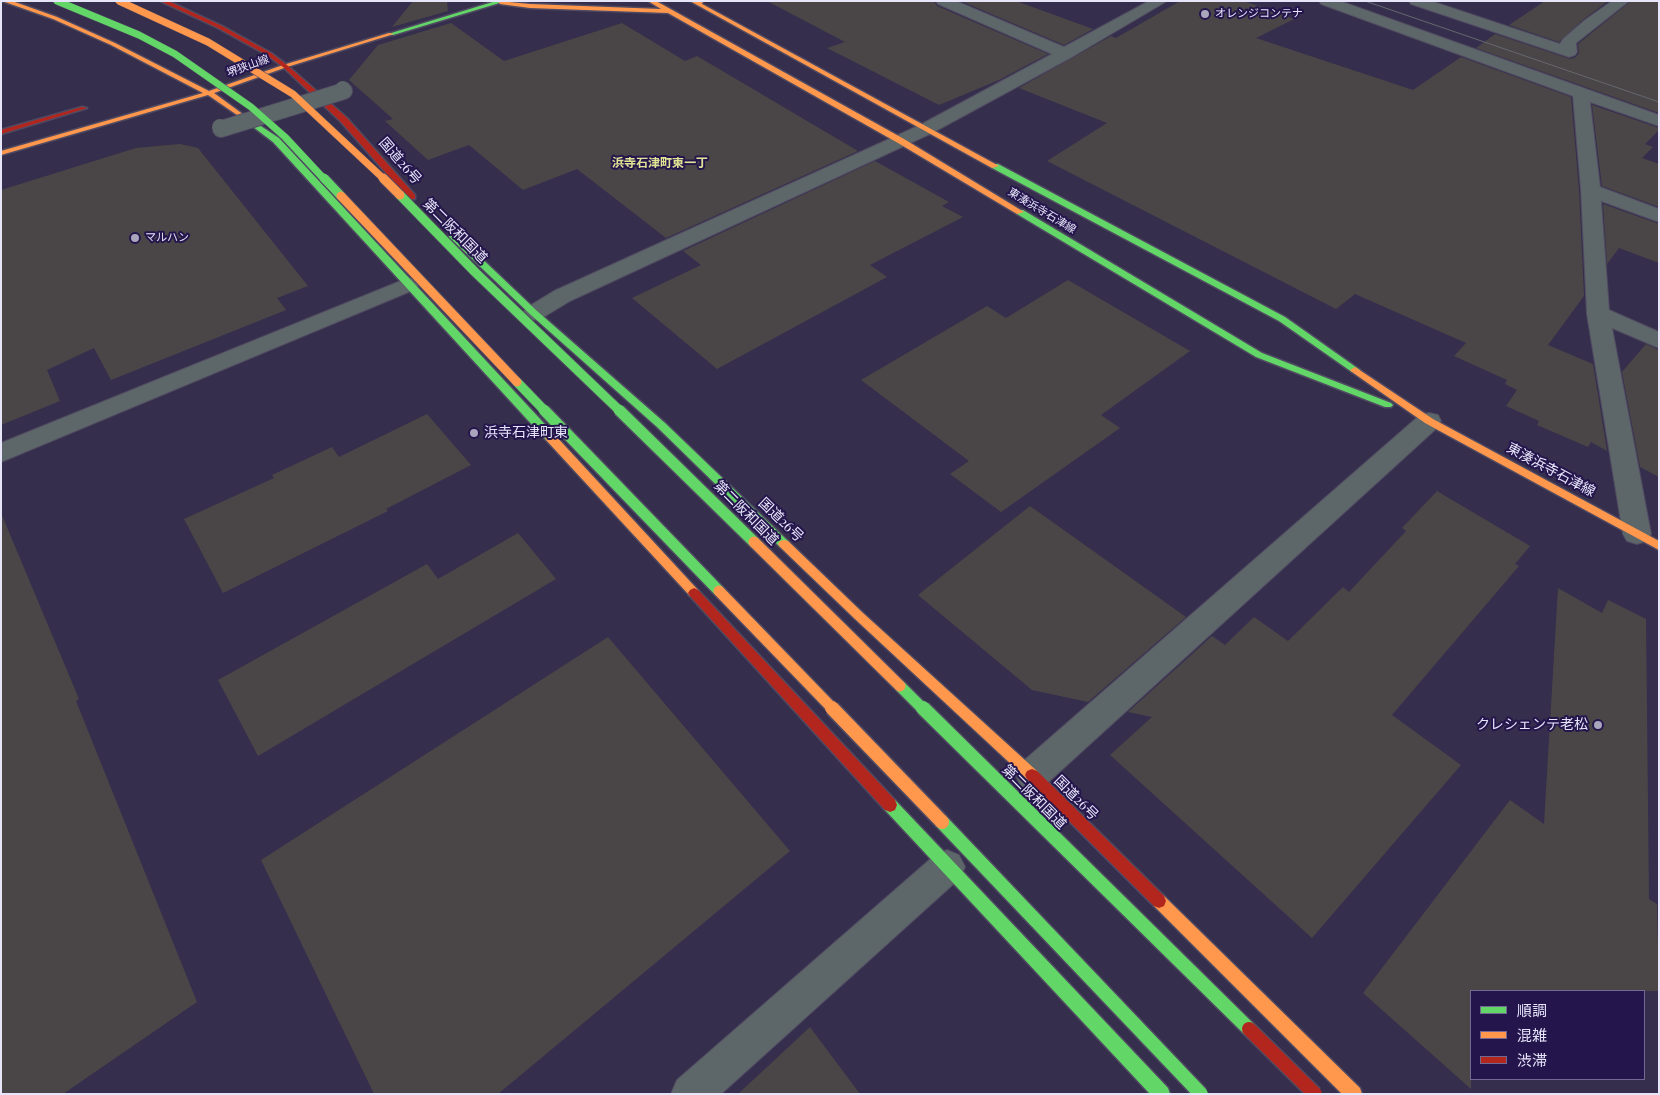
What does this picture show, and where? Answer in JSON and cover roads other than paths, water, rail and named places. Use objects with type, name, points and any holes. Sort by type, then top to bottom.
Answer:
[{"type":"main road","points":[[5,1],[55,18],[113,44],[184,80],[209,93],[276,140],[947,866],[1162,1094]]},
{"type":"main road","points":[[57,1],[140,35],[175,54],[251,107],[285,137],[533,399],[1201,1094]]},
{"type":"main road","name":"第二阪和国道","points":[[119,1],[174,24],[208,42],[293,94],[363,158],[475,272],[591,382],[1316,1094]]},
{"type":"main road","name":"国道26号","points":[[163,1],[220,27],[269,54],[285,66],[344,120],[416,202],[534,313],[661,425],[859,616],[1032,775],[1354,1094]]},
{"type":"main road","name":"東湊浜寺石津線","points":[[652,1],[902,141],[1259,355],[1429,421]]},
{"type":"main road","points":[[501,2],[530,6],[669,11]]},
{"type":"main road","name":"堺狭山線","points":[[1,153],[209,93],[285,66],[501,2]]},
{"type":"main road","name":"東湊浜寺石津線","points":[[698,2],[926,129],[1282,319],[1429,421],[1659,546]]},
{"type":"main road","name":"堺狭山線","points":[[166,85],[287,48]]},
{"type":"main road","points":[[1,132],[93,106]]},
{"type":"street","points":[[943,1],[1066,54]]},
{"type":"street","points":[[534,313],[562,296],[902,141],[1066,54],[1160,1]]},
{"type":"street","points":[[1326,1],[1659,121]]},
{"type":"street","points":[[1416,1],[1569,52],[1568,42],[1590,23],[1622,1]]},
{"type":"street","points":[[220,127],[222,129],[343,89]]},
{"type":"street","points":[[1581,94],[1591,190],[1598,314],[1637,534]]},
{"type":"street","points":[[1591,190],[1659,216]]},
{"type":"street","points":[[1,453],[408,284]]},
{"type":"street","points":[[1598,314],[1659,341]]},
{"type":"street","points":[[1032,775],[1429,421]]},
{"type":"street","points":[[691,1094],[947,866]]},
{"type":"tram line","points":[[1365,1],[1659,102]]},
{"type":"place","name":"オレンジコンテナ","points":[[1205,14]]},
{"type":"place","name":"マルハン","points":[[135,238]]},
{"type":"place","name":"浜寺石津町東","points":[[474,433]]},
{"type":"place","name":"クレシェンテ老松","points":[[1598,725]]},
{"type":"district","name":"浜寺石津町東一丁","points":[[660,163]]}]
